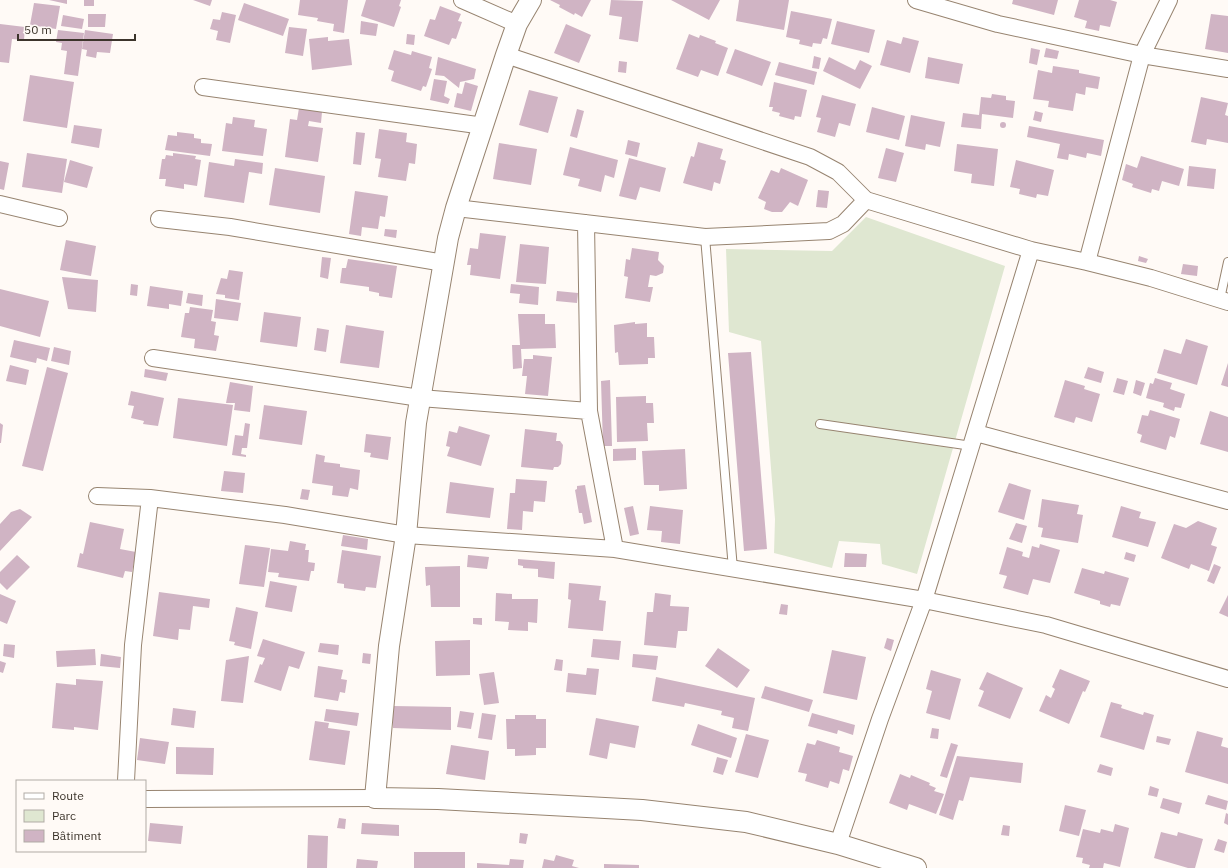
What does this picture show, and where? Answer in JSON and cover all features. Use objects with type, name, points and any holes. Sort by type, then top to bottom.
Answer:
[{"type":"street","points":[[462,0],[517,24]]},
{"type":"street","points":[[375,798],[389,646],[406,535],[416,423],[448,238],[456,208],[506,55],[517,24],[531,0]]},
{"type":"street","points":[[916,0],[998,24],[1142,55],[1228,69]]},
{"type":"street","points":[[1087,262],[1142,55],[1169,0]]},
{"type":"street","points":[[506,55],[810,157],[838,172],[866,200],[1031,250],[1087,262],[1224,300]]},
{"type":"street","points":[[203,87],[484,126]]},
{"type":"street","points":[[456,208],[706,237],[829,231],[843,224],[866,200]]},
{"type":"street","points":[[0,204],[59,218]]},
{"type":"street","points":[[159,219],[230,227],[444,263]]},
{"type":"street","points":[[586,223],[589,411],[615,550]]},
{"type":"street","points":[[838,844],[880,719],[924,600],[1031,250]]},
{"type":"street","points":[[154,358],[420,398],[589,411]]},
{"type":"street","points":[[974,440],[1228,501]]},
{"type":"street","points":[[97,496],[150,498],[285,514],[406,535],[615,550],[733,569],[924,600],[1046,625],[1228,679]]},
{"type":"street","points":[[126,780],[133,645],[150,498]]},
{"type":"street","points":[[146,799],[438,799],[642,810],[746,822],[838,844],[916,868]]},
{"type":"lane","points":[[706,237],[733,569]]},
{"type":"lane","points":[[1224,300],[1228,262]]},
{"type":"lane","points":[[820,424],[974,440]]},
{"type":"green space","points":[[866,217],[1005,266],[917,574],[882,564],[880,544],[839,541],[832,568],[774,553],[775,519],[761,341],[729,332],[726,249],[832,251]]},
{"type":"building","points":[[49,0],[67,0],[67,4]]},
{"type":"building","points":[[84,0],[94,0],[94,6],[84,6]]},
{"type":"building","points":[[193,0],[212,0],[210,6]]},
{"type":"building","points":[[300,0],[348,0],[344,33],[333,31],[334,24],[317,21],[318,18],[298,15]]},
{"type":"building","points":[[366,0],[401,0],[399,6],[401,7],[394,27],[361,16]]},
{"type":"building","points":[[550,0],[591,0],[582,17],[575,13],[574,15]]},
{"type":"building","points":[[611,0],[643,1],[638,42],[619,39],[622,17],[609,15]]},
{"type":"building","points":[[671,0],[720,0],[709,20]]},
{"type":"building","points":[[739,0],[789,0],[784,30],[736,21]]},
{"type":"building","points":[[1013,0],[1058,0],[1054,15],[1012,4]]},
{"type":"building","points":[[1079,0],[1110,0],[1117,2],[1110,27],[1100,25],[1099,31],[1085,28],[1087,21],[1074,17]]},
{"type":"building","points":[[34,3],[60,6],[56,29],[30,25]]},
{"type":"building","points":[[244,3],[289,19],[283,36],[238,20]]},
{"type":"building","points":[[440,6],[461,14],[458,21],[462,22],[456,39],[452,38],[449,45],[424,36],[430,19],[435,20]]},
{"type":"building","points":[[791,11],[832,19],[827,39],[823,38],[821,44],[813,43],[812,47],[799,44],[800,40],[786,37]]},
{"type":"building","points":[[222,12],[236,15],[230,43],[216,40],[218,31],[210,29],[213,19],[220,20]]},
{"type":"building","points":[[88,14],[106,14],[105,27],[88,27]]},
{"type":"building","points":[[1211,14],[1228,16],[1228,53],[1205,49]]},
{"type":"building","points":[[63,15],[84,19],[82,29],[61,26]]},
{"type":"building","points":[[361,21],[378,24],[376,36],[360,34]]},
{"type":"building","points":[[837,21],[875,30],[869,53],[831,44]]},
{"type":"building","points":[[0,24],[25,27],[24,40],[12,39],[9,63],[0,62]]},
{"type":"building","points":[[566,24],[591,35],[579,63],[554,53]]},
{"type":"building","points":[[289,27],[307,29],[303,56],[285,53]]},
{"type":"building","points":[[58,30],[84,33],[78,76],[64,74],[67,51],[61,50],[62,43],[56,42]]},
{"type":"building","points":[[85,30],[113,34],[110,53],[97,52],[96,58],[86,56],[87,50],[82,49]]},
{"type":"building","points":[[407,34],[415,35],[414,45],[406,44]]},
{"type":"building","points":[[689,34],[699,38],[700,35],[716,41],[715,43],[728,48],[718,76],[701,70],[698,77],[676,69]]},
{"type":"building","points":[[328,37],[328,41],[349,39],[352,65],[312,70],[309,39]]},
{"type":"building","points":[[903,37],[919,41],[910,73],[880,65],[887,40],[901,44]]},
{"type":"building","points":[[1031,48],[1040,50],[1037,65],[1029,63]]},
{"type":"building","points":[[1046,48],[1059,51],[1057,59],[1044,57]]},
{"type":"building","points":[[735,49],[771,62],[762,86],[726,73]]},
{"type":"building","points":[[394,50],[411,55],[412,51],[432,57],[429,68],[432,69],[426,87],[423,86],[421,91],[391,81],[394,71],[388,69]]},
{"type":"building","points":[[814,56],[821,58],[819,69],[812,68]]},
{"type":"building","points":[[438,57],[476,69],[474,79],[460,82],[459,88],[444,76],[435,75]]},
{"type":"building","points":[[829,57],[855,70],[860,60],[872,66],[860,89],[823,71]]},
{"type":"building","points":[[928,57],[963,64],[959,84],[925,78]]},
{"type":"building","points":[[619,61],[627,62],[626,73],[618,72]]},
{"type":"building","points":[[779,62],[817,72],[814,85],[775,75]]},
{"type":"building","points":[[1053,66],[1079,70],[1079,73],[1100,77],[1098,89],[1086,87],[1085,95],[1076,93],[1073,111],[1048,107],[1049,101],[1033,99],[1038,70],[1052,73]]},
{"type":"building","points":[[30,75],[74,82],[67,128],[23,121]]},
{"type":"building","points":[[434,79],[447,81],[444,96],[450,99],[448,104],[430,100]]},
{"type":"building","points":[[465,82],[478,86],[471,111],[454,107],[457,93],[462,94]]},
{"type":"building","points":[[774,82],[807,90],[801,117],[795,116],[794,120],[779,116],[780,113],[772,111],[773,107],[769,107]]},
{"type":"building","points":[[529,90],[558,97],[548,133],[519,125]]},
{"type":"building","points":[[992,94],[1006,96],[1006,100],[1015,101],[1013,118],[982,114],[981,129],[961,127],[963,113],[979,115],[981,97],[991,98]]},
{"type":"building","points":[[822,95],[856,104],[850,126],[839,123],[835,137],[817,132],[821,118],[816,117]]},
{"type":"building","points":[[1201,97],[1228,103],[1225,115],[1228,116],[1228,143],[1207,139],[1206,145],[1191,142]]},
{"type":"building","points":[[872,107],[905,116],[899,140],[866,132]]},
{"type":"building","points":[[299,108],[322,112],[321,123],[309,121],[308,126],[323,128],[318,162],[285,157],[290,119],[297,120]]},
{"type":"building","points":[[577,109],[584,111],[577,138],[570,136]]},
{"type":"building","points":[[1035,111],[1043,113],[1041,122],[1033,120]]},
{"type":"building","points":[[911,115],[945,122],[940,147],[926,144],[925,150],[905,146]]},
{"type":"building","points":[[233,117],[255,120],[254,127],[267,129],[263,156],[222,151],[226,123],[232,124]]},
{"type":"building","points":[[1003,122],[1006,125],[1003,128],[1000,125]]},
{"type":"building","points":[[74,125],[102,129],[99,148],[71,143]]},
{"type":"building","points":[[1029,126],[1104,140],[1101,156],[1087,153],[1086,158],[1069,154],[1068,160],[1057,158],[1060,144],[1027,137]]},
{"type":"building","points":[[379,129],[407,133],[406,142],[417,144],[415,164],[409,163],[406,181],[378,177],[381,159],[375,158]]},
{"type":"building","points":[[177,132],[194,134],[194,138],[201,139],[201,143],[212,144],[210,156],[165,150],[168,135],[177,136]]},
{"type":"building","points":[[356,132],[365,133],[361,165],[353,164]]},
{"type":"building","points":[[628,140],[640,143],[637,157],[625,154]]},
{"type":"building","points":[[698,142],[723,149],[720,159],[726,161],[720,184],[714,182],[712,191],[683,183],[691,156],[694,157]]},
{"type":"building","points":[[499,143],[537,149],[531,185],[493,179]]},
{"type":"building","points":[[957,144],[998,149],[994,186],[971,183],[972,174],[954,171]]},
{"type":"building","points":[[570,147],[618,160],[614,178],[605,175],[601,192],[578,186],[580,179],[563,175]]},
{"type":"building","points":[[886,148],[904,153],[896,182],[878,178]]},
{"type":"building","points":[[27,153],[67,159],[62,193],[22,187]]},
{"type":"building","points":[[173,153],[196,156],[195,159],[201,160],[197,186],[184,184],[184,189],[165,186],[166,179],[159,179],[162,159],[165,159],[166,155],[173,156]]},
{"type":"building","points":[[1141,156],[1184,169],[1179,186],[1162,181],[1159,191],[1152,189],[1151,193],[1132,187],[1133,184],[1122,180],[1126,164],[1137,168]]},
{"type":"building","points":[[629,158],[666,168],[660,192],[640,187],[636,200],[619,196]]},
{"type":"building","points":[[235,159],[263,163],[262,174],[249,172],[244,203],[204,197],[209,162],[234,166]]},
{"type":"building","points":[[70,160],[93,167],[87,188],[64,182]]},
{"type":"building","points":[[1016,160],[1054,170],[1048,196],[1037,194],[1036,198],[1019,194],[1020,189],[1010,187]]},
{"type":"building","points":[[0,161],[9,163],[4,190],[0,189]]},
{"type":"building","points":[[1189,166],[1216,169],[1214,189],[1187,186]]},
{"type":"building","points":[[275,168],[325,176],[320,213],[269,205]]},
{"type":"building","points":[[781,168],[808,180],[798,206],[790,202],[782,212],[772,212],[764,209],[766,202],[758,198],[771,170],[779,173]]},
{"type":"building","points":[[818,190],[829,191],[827,208],[816,207]]},
{"type":"building","points":[[355,191],[388,196],[385,217],[380,216],[378,229],[362,227],[361,236],[349,234]]},
{"type":"building","points":[[385,229],[397,230],[396,238],[384,236]]},
{"type":"building","points":[[480,233],[506,236],[500,279],[470,275],[471,265],[467,265],[470,248],[478,249]]},
{"type":"building","points":[[66,240],[96,246],[91,276],[60,270]]},
{"type":"building","points":[[520,244],[549,247],[546,284],[516,282]]},
{"type":"building","points":[[632,248],[659,252],[658,260],[664,266],[663,273],[656,276],[650,275],[648,287],[653,287],[650,302],[625,298],[628,277],[624,276],[626,259],[630,260]]},
{"type":"building","points":[[1139,256],[1148,259],[1146,263],[1138,261]]},
{"type":"building","points":[[322,257],[331,258],[328,279],[320,277]]},
{"type":"building","points":[[348,259],[397,266],[392,298],[379,296],[379,293],[369,291],[369,287],[340,283],[342,268],[346,268]]},
{"type":"building","points":[[1183,264],[1198,266],[1197,276],[1181,274]]},
{"type":"building","points":[[229,270],[243,272],[239,300],[225,298],[225,295],[216,294],[221,278],[227,279]]},
{"type":"building","points":[[62,277],[98,280],[96,312],[68,309]]},
{"type":"building","points":[[131,284],[138,285],[137,296],[130,295]]},
{"type":"building","points":[[511,284],[539,287],[538,305],[519,303],[520,294],[510,293]]},
{"type":"building","points":[[150,286],[183,291],[181,306],[169,304],[169,309],[147,306]]},
{"type":"building","points":[[0,289],[49,301],[40,337],[0,326]]},
{"type":"building","points":[[557,291],[578,293],[577,303],[556,301]]},
{"type":"building","points":[[188,293],[203,295],[202,306],[186,303]]},
{"type":"building","points":[[216,299],[241,303],[238,321],[214,318]]},
{"type":"building","points":[[190,307],[213,310],[211,321],[216,322],[214,335],[219,336],[216,351],[194,348],[195,339],[181,337],[185,313],[189,313]]},
{"type":"building","points":[[264,312],[301,317],[297,347],[260,342]]},
{"type":"building","points":[[518,314],[545,314],[545,324],[555,324],[556,348],[521,349],[522,368],[513,369],[512,345],[520,345]]},
{"type":"building","points":[[635,322],[635,324],[647,323],[647,337],[654,337],[655,358],[648,358],[648,364],[619,365],[618,352],[615,353],[614,325]]},
{"type":"building","points":[[346,325],[384,331],[379,368],[340,363]]},
{"type":"building","points":[[317,328],[329,330],[326,352],[314,350]]},
{"type":"building","points":[[1186,339],[1208,346],[1197,385],[1157,373],[1164,349],[1181,354]]},
{"type":"building","points":[[14,340],[50,348],[47,361],[37,358],[36,363],[10,357]]},
{"type":"building","points":[[54,347],[71,351],[69,365],[51,361]]},
{"type":"building","points":[[751,352],[767,549],[744,551],[728,353]]},
{"type":"building","points":[[533,355],[552,357],[548,396],[525,394],[527,376],[522,376],[524,359],[533,359]]},
{"type":"building","points":[[1228,363],[1228,387],[1221,385]]},
{"type":"building","points":[[10,365],[29,370],[26,385],[6,381]]},
{"type":"building","points":[[47,367],[68,373],[43,471],[22,466]]},
{"type":"building","points":[[1088,367],[1104,372],[1101,383],[1084,378]]},
{"type":"building","points":[[145,369],[168,373],[166,381],[144,377]]},
{"type":"building","points":[[1117,378],[1128,381],[1124,395],[1113,392]]},
{"type":"building","points":[[1155,378],[1172,383],[1170,389],[1185,394],[1181,408],[1175,407],[1174,411],[1163,407],[1164,403],[1146,398],[1150,383],[1153,384]]},
{"type":"building","points":[[610,380],[612,446],[603,446],[601,381]]},
{"type":"building","points":[[1065,380],[1085,386],[1084,389],[1100,394],[1092,422],[1076,417],[1074,423],[1054,417]]},
{"type":"building","points":[[1136,380],[1145,383],[1141,396],[1133,393]]},
{"type":"building","points":[[230,382],[253,386],[250,412],[234,410],[235,403],[226,403]]},
{"type":"building","points":[[131,391],[164,398],[158,426],[143,424],[144,421],[131,418],[134,406],[128,405]]},
{"type":"building","points":[[646,396],[646,403],[653,403],[654,423],[647,423],[648,441],[617,442],[616,397]]},
{"type":"building","points":[[178,398],[233,405],[227,446],[173,438]]},
{"type":"building","points":[[264,405],[307,411],[302,445],[259,439]]},
{"type":"building","points":[[1150,410],[1180,419],[1175,438],[1170,436],[1166,450],[1140,442],[1142,435],[1137,433],[1142,415],[1148,416]]},
{"type":"building","points":[[1210,411],[1228,417],[1228,452],[1200,444]]},
{"type":"building","points":[[0,423],[3,425],[1,443],[0,443]]},
{"type":"building","points":[[245,423],[250,424],[247,448],[242,448],[241,454],[246,455],[246,457],[232,455],[235,435],[243,436]]},
{"type":"building","points":[[459,426],[490,435],[481,466],[447,456],[450,447],[446,446],[449,431],[457,433]]},
{"type":"building","points":[[525,429],[557,433],[556,441],[560,441],[563,445],[561,464],[558,467],[554,467],[553,470],[521,467]]},
{"type":"building","points":[[366,434],[391,437],[388,460],[370,457],[371,453],[364,452]]},
{"type":"building","points":[[636,448],[636,460],[613,461],[613,449]]},
{"type":"building","points":[[685,449],[687,489],[659,491],[659,485],[644,485],[642,451]]},
{"type":"building","points":[[316,454],[325,456],[324,462],[340,464],[340,467],[360,470],[358,490],[350,488],[348,497],[332,495],[333,486],[312,483]]},
{"type":"building","points":[[224,471],[245,473],[243,493],[221,491]]},
{"type":"building","points":[[516,479],[547,481],[545,502],[534,501],[533,512],[523,511],[522,530],[507,529],[510,493],[515,493]]},
{"type":"building","points":[[450,482],[494,488],[490,518],[446,513]]},
{"type":"building","points":[[1009,483],[1031,490],[1024,520],[998,512]]},
{"type":"building","points":[[585,485],[592,522],[584,524],[582,513],[579,513],[575,490],[577,489],[577,486]]},
{"type":"building","points":[[302,489],[310,490],[308,500],[300,499]]},
{"type":"building","points":[[1042,499],[1079,505],[1077,514],[1083,515],[1078,543],[1041,537],[1043,528],[1038,527]]},
{"type":"building","points":[[633,506],[639,534],[630,536],[624,508]]},
{"type":"building","points":[[650,506],[683,510],[680,544],[661,542],[662,531],[647,530]]},
{"type":"building","points":[[1121,506],[1141,512],[1139,518],[1156,522],[1148,547],[1112,537]]},
{"type":"building","points":[[20,509],[32,517],[0,551],[0,524],[11,512]]},
{"type":"building","points":[[1198,521],[1217,528],[1211,545],[1217,547],[1209,571],[1191,564],[1189,569],[1161,558],[1174,524],[1186,528]]},
{"type":"building","points":[[90,522],[124,529],[120,549],[136,552],[132,572],[125,571],[123,578],[77,567],[80,553],[83,554]]},
{"type":"building","points":[[1016,523],[1027,526],[1022,543],[1009,539]]},
{"type":"building","points":[[343,535],[368,539],[367,550],[341,546]]},
{"type":"building","points":[[290,541],[306,544],[305,550],[309,550],[308,562],[315,563],[314,571],[311,571],[309,581],[278,577],[279,573],[268,572],[271,549],[288,551]]},
{"type":"building","points":[[1040,544],[1060,550],[1050,583],[1033,579],[1028,595],[1003,588],[1007,576],[999,574],[1007,547],[1023,552],[1022,556],[1029,558],[1032,546],[1039,548]]},
{"type":"building","points":[[245,545],[270,548],[264,587],[239,584]]},
{"type":"building","points":[[342,550],[381,556],[376,588],[366,587],[365,591],[344,588],[344,584],[337,583]]},
{"type":"building","points":[[1126,552],[1136,555],[1134,562],[1124,559]]},
{"type":"building","points":[[845,553],[867,554],[866,567],[844,567]]},
{"type":"building","points":[[17,555],[30,567],[7,590],[0,583],[0,572]]},
{"type":"building","points":[[468,555],[489,557],[487,569],[467,567]]},
{"type":"building","points":[[518,559],[555,562],[554,579],[538,577],[538,569],[523,568],[523,566],[518,565]]},
{"type":"building","points":[[1214,564],[1221,567],[1214,584],[1207,581]]},
{"type":"building","points":[[460,566],[460,607],[431,607],[430,585],[426,586],[425,567]]},
{"type":"building","points":[[1082,568],[1104,574],[1105,571],[1129,578],[1120,606],[1111,604],[1110,607],[1100,604],[1100,601],[1074,593]]},
{"type":"building","points":[[270,581],[297,586],[292,612],[265,607]]},
{"type":"building","points":[[569,583],[601,586],[599,600],[606,601],[603,631],[568,628],[571,600],[568,599]]},
{"type":"building","points":[[159,592],[210,599],[209,608],[193,606],[190,630],[179,629],[178,640],[153,636]]},
{"type":"building","points":[[496,593],[512,594],[512,599],[538,599],[537,623],[528,622],[528,631],[508,630],[509,622],[495,621]]},
{"type":"building","points":[[655,593],[671,595],[670,606],[689,607],[687,631],[678,631],[676,648],[644,645],[647,612],[653,612]]},
{"type":"building","points":[[0,594],[16,601],[7,624],[0,621]]},
{"type":"building","points":[[1228,595],[1228,617],[1219,613]]},
{"type":"building","points":[[781,604],[788,605],[787,615],[779,614]]},
{"type":"building","points":[[236,607],[258,612],[251,649],[234,645],[235,642],[229,641]]},
{"type":"building","points":[[473,618],[482,618],[482,625],[473,624]]},
{"type":"building","points":[[887,638],[894,640],[891,651],[884,648]]},
{"type":"building","points":[[263,639],[305,652],[299,669],[289,666],[281,691],[254,682],[260,664],[262,665],[265,658],[257,656]]},
{"type":"building","points":[[593,639],[621,641],[619,660],[591,657]]},
{"type":"building","points":[[470,640],[470,675],[436,676],[435,641]]},
{"type":"building","points":[[320,643],[339,645],[338,655],[318,652]]},
{"type":"building","points":[[4,644],[15,645],[14,658],[3,656]]},
{"type":"building","points":[[718,648],[750,670],[737,688],[705,666]]},
{"type":"building","points":[[95,649],[96,665],[57,667],[56,651]]},
{"type":"building","points":[[832,650],[866,657],[857,700],[823,693]]},
{"type":"building","points":[[363,653],[371,654],[370,664],[362,663]]},
{"type":"building","points":[[101,654],[121,657],[120,668],[100,666]]},
{"type":"building","points":[[633,654],[658,656],[656,670],[632,667]]},
{"type":"building","points":[[249,656],[243,703],[221,701],[226,660]]},
{"type":"building","points":[[556,659],[563,660],[562,671],[554,670]]},
{"type":"building","points":[[0,661],[6,663],[3,673],[0,672]]},
{"type":"building","points":[[318,666],[343,670],[341,679],[347,680],[345,693],[340,692],[338,701],[314,697]]},
{"type":"building","points":[[587,668],[599,669],[596,695],[566,692],[568,673],[586,675]]},
{"type":"building","points":[[1060,669],[1090,681],[1085,692],[1083,691],[1069,724],[1039,711],[1046,695],[1051,698],[1055,689],[1052,687]]},
{"type":"building","points":[[931,670],[961,679],[950,720],[926,713],[932,691],[926,689]]},
{"type":"building","points":[[494,672],[499,703],[484,705],[479,674]]},
{"type":"building","points":[[987,672],[1023,688],[1010,719],[978,706],[984,691],[979,689]]},
{"type":"building","points":[[656,677],[755,698],[748,731],[732,728],[734,718],[721,715],[722,711],[685,703],[684,707],[652,701]]},
{"type":"building","points":[[76,679],[103,681],[98,730],[74,727],[74,730],[52,728],[56,683],[76,685]]},
{"type":"building","points":[[765,686],[813,700],[809,712],[761,698]]},
{"type":"building","points":[[1111,702],[1122,705],[1121,708],[1143,715],[1144,712],[1154,715],[1144,750],[1100,737]]},
{"type":"building","points":[[393,706],[451,707],[451,730],[393,728]]},
{"type":"building","points":[[173,708],[196,711],[194,728],[171,725]]},
{"type":"building","points":[[326,709],[359,713],[357,726],[324,721]]},
{"type":"building","points":[[460,711],[474,713],[471,729],[457,727]]},
{"type":"building","points":[[482,713],[496,715],[492,740],[478,738]]},
{"type":"building","points":[[812,713],[855,725],[853,735],[838,730],[837,734],[808,726]]},
{"type":"building","points":[[515,715],[536,715],[536,719],[546,719],[546,748],[536,748],[536,755],[515,756],[515,749],[507,749],[506,719],[515,719]]},
{"type":"building","points":[[596,718],[639,726],[635,748],[610,743],[607,759],[589,755]]},
{"type":"building","points":[[315,721],[329,723],[328,728],[350,731],[345,765],[309,760]]},
{"type":"building","points":[[698,724],[737,738],[731,758],[691,745]]},
{"type":"building","points":[[932,728],[939,729],[938,739],[930,738]]},
{"type":"building","points":[[1197,731],[1223,738],[1221,746],[1228,748],[1228,784],[1185,772]]},
{"type":"building","points":[[746,734],[769,740],[758,778],[735,772]]},
{"type":"building","points":[[1157,736],[1171,739],[1169,745],[1156,742]]},
{"type":"building","points":[[140,738],[169,742],[165,764],[137,760]]},
{"type":"building","points":[[817,740],[840,747],[839,752],[853,756],[849,771],[843,769],[839,784],[830,781],[828,788],[805,781],[807,774],[798,772],[807,743],[815,745]]},
{"type":"building","points":[[951,743],[958,745],[947,778],[940,776]]},
{"type":"building","points":[[451,745],[489,751],[485,780],[446,774]]},
{"type":"building","points":[[176,747],[214,748],[213,775],[176,774]]},
{"type":"building","points":[[957,756],[1023,763],[1021,783],[970,777],[963,801],[959,800],[953,820],[939,815]]},
{"type":"building","points":[[717,757],[728,760],[723,775],[713,772]]},
{"type":"building","points":[[1100,764],[1113,768],[1111,776],[1097,772]]},
{"type":"building","points":[[900,774],[910,778],[911,775],[930,783],[929,785],[936,788],[934,791],[944,794],[936,814],[909,804],[907,810],[889,803]]},
{"type":"building","points":[[1150,786],[1159,789],[1157,797],[1148,795]]},
{"type":"building","points":[[1208,795],[1228,801],[1226,810],[1205,804]]},
{"type":"building","points":[[1163,798],[1182,803],[1179,814],[1160,808]]},
{"type":"building","points":[[1065,805],[1086,810],[1079,836],[1059,831]]},
{"type":"building","points":[[1226,813],[1228,814],[1228,825],[1224,823]]},
{"type":"building","points":[[339,818],[346,819],[345,829],[337,828]]},
{"type":"building","points":[[150,823],[183,826],[181,844],[148,841]]},
{"type":"building","points":[[362,823],[399,825],[399,836],[361,834]]},
{"type":"building","points":[[1115,824],[1129,828],[1120,867],[1104,863],[1103,868],[1089,868],[1090,865],[1082,863],[1083,858],[1076,857],[1083,829],[1100,833],[1101,829],[1113,832]]},
{"type":"building","points":[[1003,825],[1010,826],[1009,836],[1001,835]]},
{"type":"building","points":[[1161,832],[1177,836],[1178,832],[1203,839],[1195,868],[1188,868],[1154,858]]},
{"type":"building","points":[[520,833],[528,834],[526,844],[519,843]]},
{"type":"building","points":[[308,835],[328,836],[327,868],[307,868]]},
{"type":"building","points":[[1218,839],[1227,842],[1224,853],[1214,850]]},
{"type":"building","points":[[414,852],[465,852],[465,868],[414,868]]},
{"type":"building","points":[[556,855],[574,860],[572,866],[579,868],[542,868],[544,859],[554,861]]},
{"type":"building","points":[[357,859],[378,861],[377,868],[356,868]]},
{"type":"building","points":[[510,859],[524,860],[523,868],[477,868],[477,863],[509,865]]},
{"type":"building","points":[[604,864],[639,865],[639,868],[604,868]]}]
